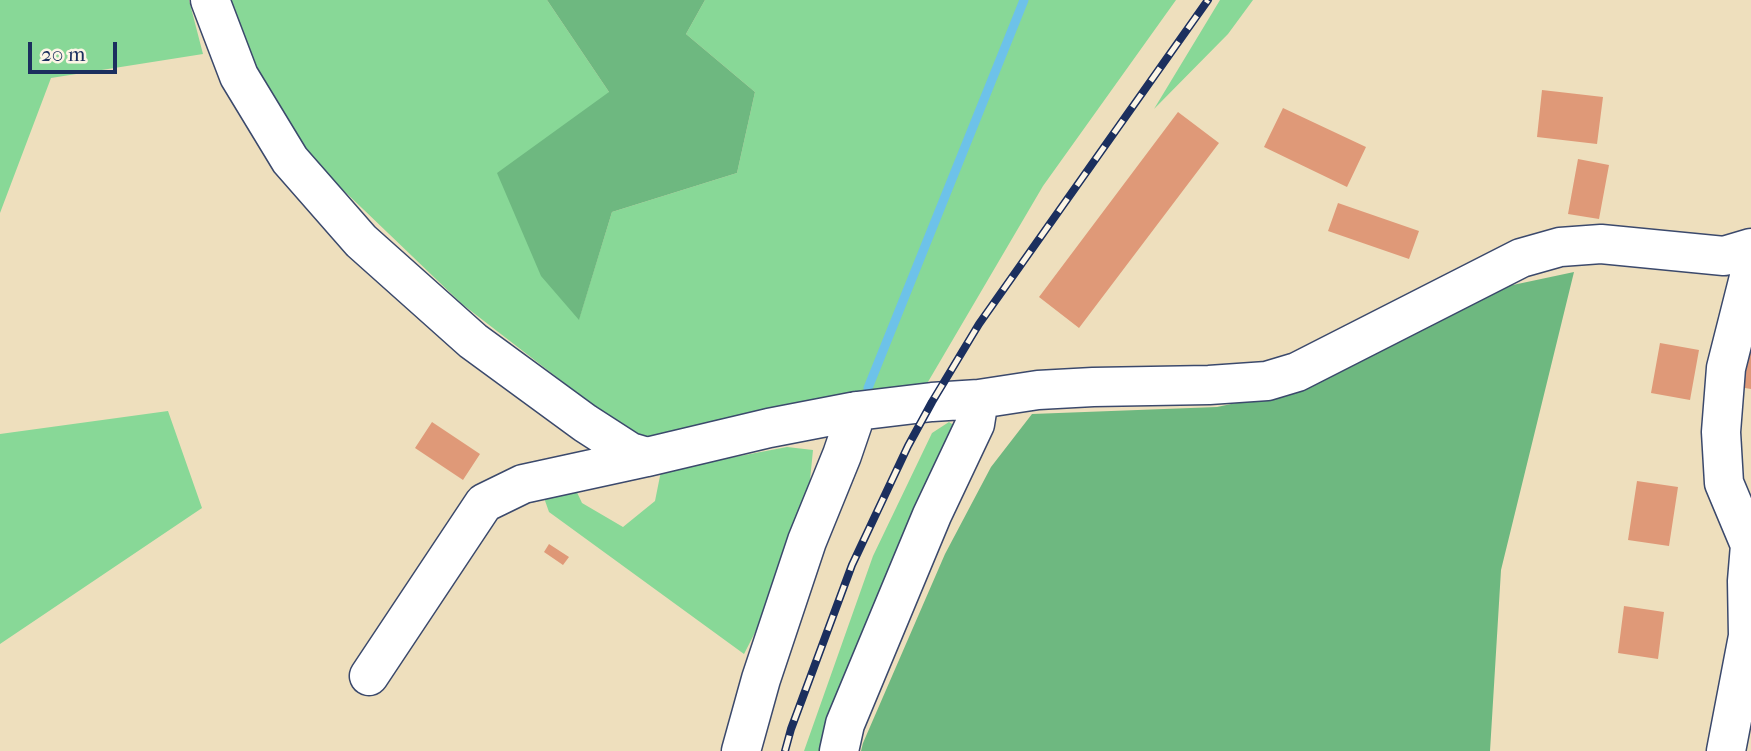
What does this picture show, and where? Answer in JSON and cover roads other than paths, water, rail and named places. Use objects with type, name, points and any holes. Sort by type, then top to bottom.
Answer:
[{"type":"street","points":[[210,0],[239,76],[290,160],[361,242],[473,341],[585,423],[630,452],[647,457]]},
{"type":"street","points":[[369,676],[484,503],[523,484],[768,428],[857,411],[979,399],[1038,390],[1267,381],[1297,372],[1521,258],[1560,247],[1601,244],[1724,256],[1751,248]]},
{"type":"street","points":[[1726,751],[1748,636],[1747,582],[1750,545],[1724,483],[1721,432],[1726,368],[1749,277],[1751,256]]},
{"type":"street","points":[[839,751],[845,724],[932,515],[975,424],[979,399]]},
{"type":"street","points":[[741,751],[761,679],[807,541],[857,411]]},
{"type":"waterway","points":[[868,388],[1024,0]]},
{"type":"railway","points":[[785,751],[852,565],[908,446],[932,402],[979,324],[1208,0]]}]
